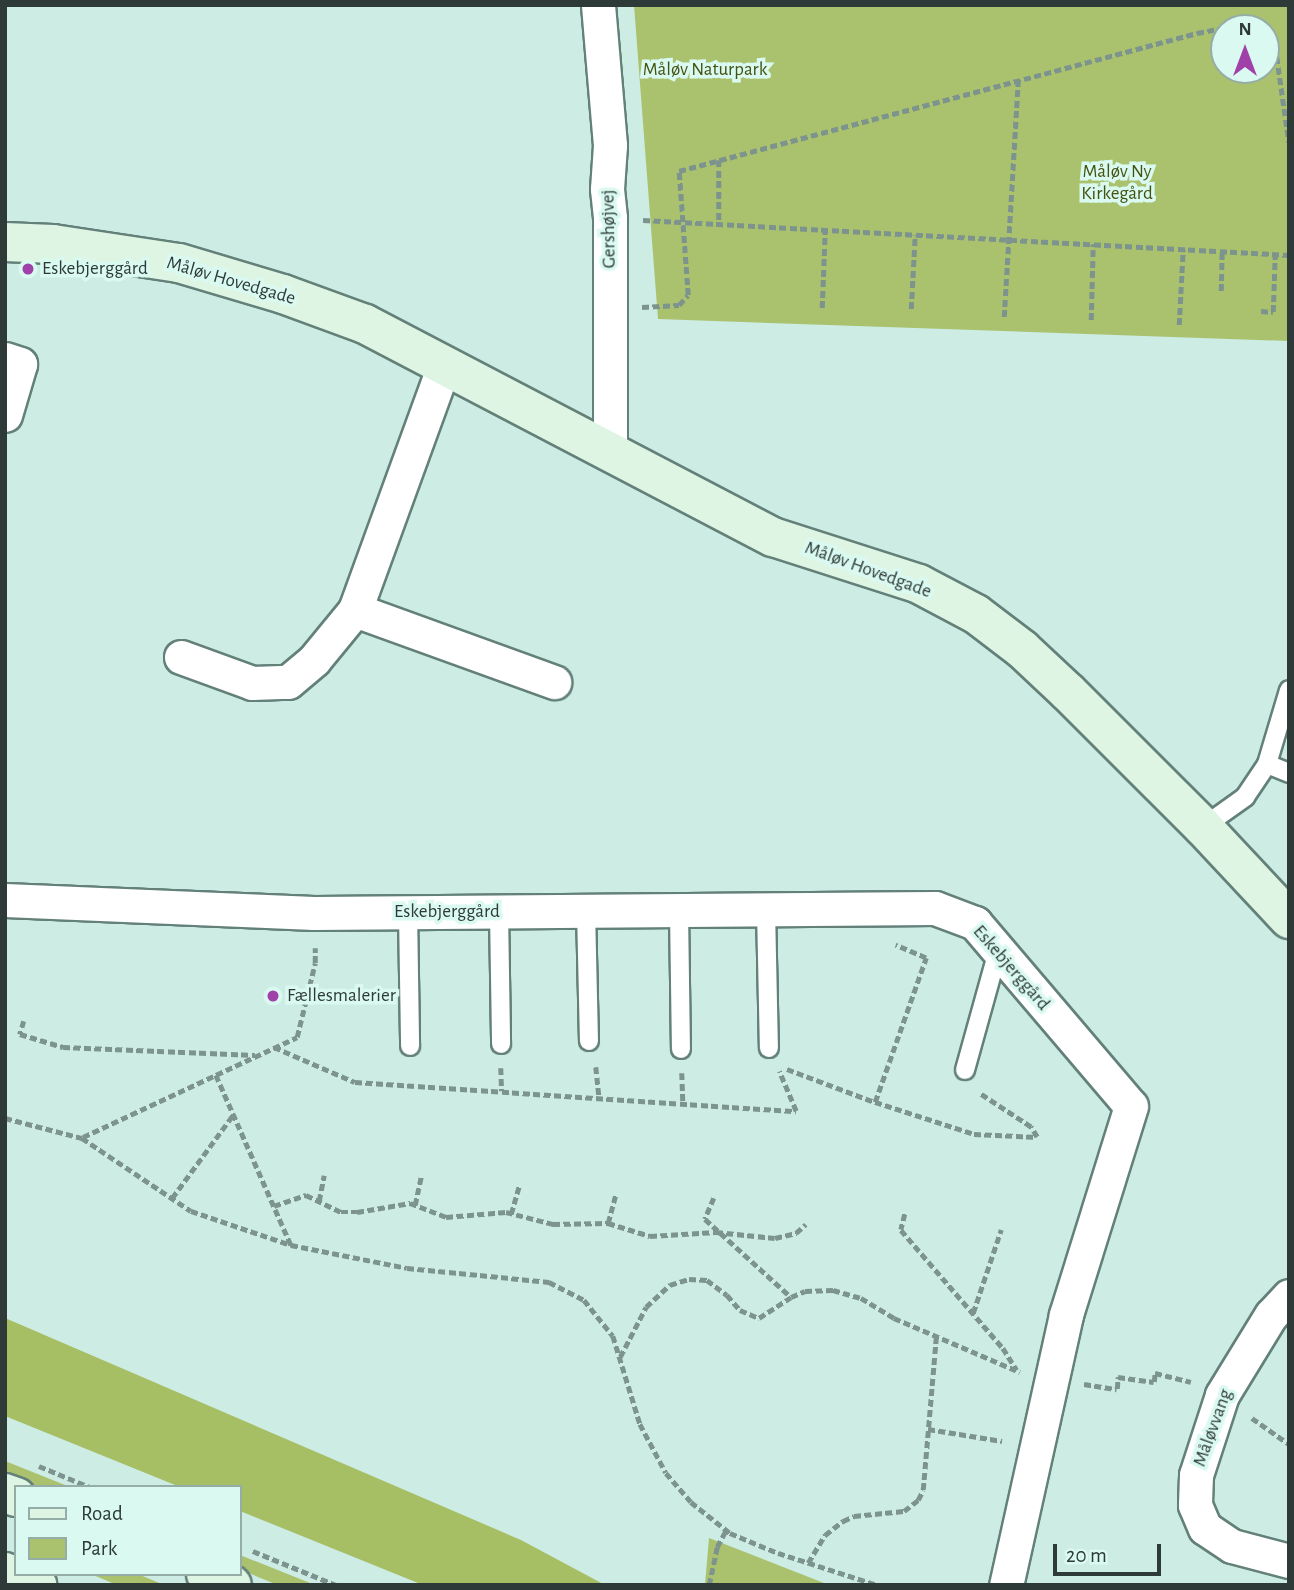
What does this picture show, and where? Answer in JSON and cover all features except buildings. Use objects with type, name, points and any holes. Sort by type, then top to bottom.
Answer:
[{"type":"street","name":"Gershøjvej","points":[[598,5],[610,145],[607,190],[610,454]]},
{"type":"street","name":"Måløv Hovedgade","points":[[5,242],[53,244],[179,263],[283,294],[366,324],[773,537],[919,584],[976,614],[1022,649],[1203,827],[1289,919]]},
{"type":"street","points":[[5,359],[20,364],[5,415]]},
{"type":"street","points":[[181,657],[253,683],[288,682],[314,660],[355,610],[444,365]]},
{"type":"street","points":[[355,610],[554,682]]},
{"type":"street","name":"Eskebjerggård","points":[[5,900],[314,913],[935,908],[975,923],[1131,1106],[1066,1315],[1067,1382],[1037,1447],[1006,1585]]},
{"type":"street","name":"Måløvvang","points":[[1289,1296],[1270,1315],[1217,1408],[1196,1475],[1195,1505],[1205,1528],[1232,1546],[1289,1561]]},
{"type":"street","points":[[15,1576],[38,1585]]},
{"type":"street","points":[[211,1576],[232,1585]]},
{"type":"lane","points":[[1203,827],[1245,797],[1267,764],[1289,690]]},
{"type":"lane","points":[[1267,764],[1289,773]]},
{"type":"lane","points":[[766,909],[769,1048]]},
{"type":"lane","points":[[586,910],[589,1041]]},
{"type":"lane","points":[[679,910],[681,1049]]},
{"type":"lane","points":[[499,911],[501,1044]]},
{"type":"lane","points":[[408,912],[410,1046]]},
{"type":"lane","points":[[965,1070],[998,951]]},
{"type":"path","points":[[610,308],[679,305],[688,295],[679,171],[1210,30]]},
{"type":"path","points":[[1280,78],[1289,142]]},
{"type":"path","points":[[1004,317],[1018,80]]},
{"type":"path","points":[[719,160],[719,226]]},
{"type":"path","points":[[640,220],[1289,254]]},
{"type":"path","points":[[822,308],[825,231]]},
{"type":"path","points":[[911,309],[915,235]]},
{"type":"path","points":[[1091,320],[1093,244]]},
{"type":"path","points":[[1179,325],[1183,249]]},
{"type":"path","points":[[1221,290],[1222,251]]},
{"type":"path","points":[[1261,311],[1273,312],[1275,254]]},
{"type":"path","points":[[82,1138],[297,1037],[315,963],[314,913]]},
{"type":"path","points":[[875,1102],[926,958],[889,942]]},
{"type":"path","points":[[24,1021],[20,1034],[63,1047],[258,1055]]},
{"type":"path","points":[[274,1048],[355,1082],[796,1111],[776,1065],[875,1102],[974,1134],[1037,1137],[1031,1127],[973,1088],[965,1070]]},
{"type":"path","points":[[215,1075],[291,1245]]},
{"type":"path","points":[[172,1198],[233,1115]]},
{"type":"path","points":[[5,1118],[82,1138],[191,1211],[291,1245],[407,1268],[549,1282],[584,1300],[613,1336],[640,1424],[666,1474],[691,1502],[726,1530],[808,1563],[877,1585]]},
{"type":"path","points":[[319,1202],[324,1175]]},
{"type":"path","points":[[415,1205],[422,1176]]},
{"type":"path","points":[[511,1214],[519,1186]]},
{"type":"path","points":[[608,1223],[616,1194]]},
{"type":"path","points":[[274,1206],[306,1195],[331,1209],[357,1212],[396,1205],[415,1205],[446,1217],[511,1214],[553,1224],[608,1223],[650,1236],[716,1232],[775,1238],[796,1233],[806,1224]]},
{"type":"path","points":[[714,1198],[705,1219],[716,1232],[791,1297]]},
{"type":"path","points":[[905,1213],[901,1230],[973,1313],[1017,1371]]},
{"type":"path","points":[[973,1313],[1001,1230]]},
{"type":"path","points":[[620,1357],[646,1307],[670,1285],[689,1279],[706,1280],[727,1295],[740,1310],[760,1318],[805,1291],[833,1290],[861,1298],[894,1318],[1017,1371],[1067,1382],[1117,1389],[1118,1377],[1154,1382],[1155,1373],[1185,1380]]},
{"type":"path","points":[[808,1563],[825,1535],[843,1521],[854,1516],[892,1513],[912,1507],[923,1490],[936,1337]]},
{"type":"path","points":[[1217,1408],[1247,1415],[1289,1444]]},
{"type":"path","points":[[929,1429],[1037,1447]]},
{"type":"path","points":[[30,1462],[85,1485]]},
{"type":"path","points":[[709,1585],[717,1548],[726,1530]]},
{"type":"path","points":[[242,1547],[336,1585]]},
{"type":"green space","name":"Måløv Ny Kirkegård","points":[[634,5],[1289,5],[1289,341],[658,319]]},
{"type":"green space","points":[[5,1318],[521,1540],[605,1585],[423,1585],[242,1512],[242,1485],[175,1485],[5,1416]]},
{"type":"green space","points":[[5,1461],[65,1485],[33,1485],[5,1474]]},
{"type":"green space","points":[[709,1538],[829,1585],[705,1585]]},
{"type":"green space","points":[[242,1556],[315,1585],[278,1585],[242,1570]]},
{"type":"green space","points":[[96,1576],[143,1576],[164,1585],[117,1585]]},
{"type":"place","name":"Eskebjerggård","points":[[28,269]]},
{"type":"place","name":"Fællesmalerier","points":[[273,996]]},
{"type":"park label","name":"Måløv Naturpark","points":[[705,70]]}]
